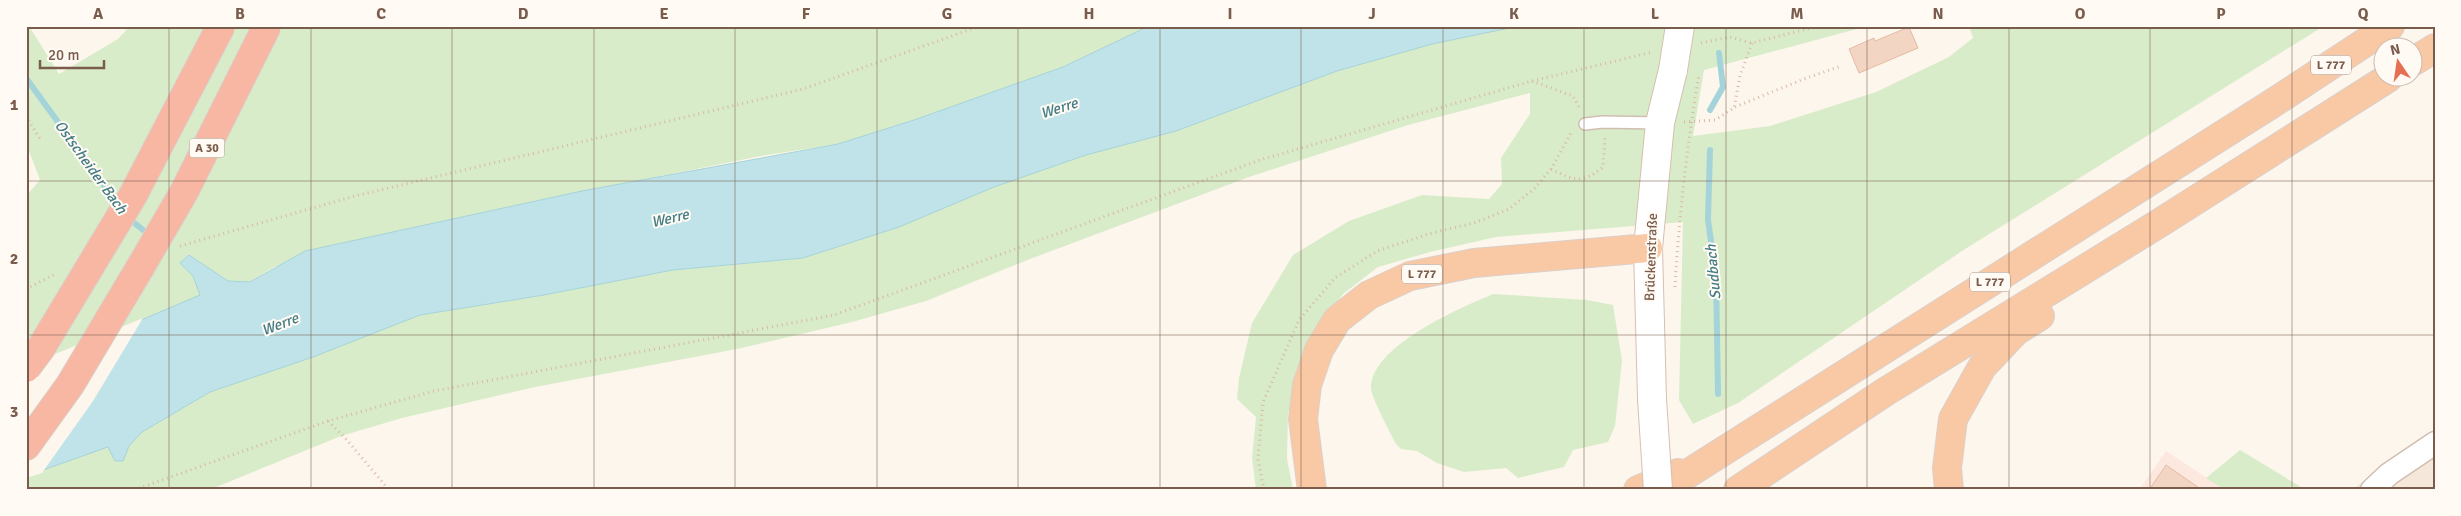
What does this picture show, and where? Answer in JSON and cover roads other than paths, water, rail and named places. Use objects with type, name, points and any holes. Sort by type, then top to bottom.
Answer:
[{"type":"highway","points":[[26,368],[41,348],[132,197],[221,26]]},
{"type":"highway","name":"A 30","points":[[26,446],[70,385],[179,200],[228,107],[267,26]]},
{"type":"highway","name":"L 777","points":[[1662,490],[2390,26]]},
{"type":"highway","points":[[2424,55],[2435,48]]},
{"type":"highway","name":"L 777","points":[[1738,490],[1885,392],[2158,224],[2374,87]]},
{"type":"highway","name":"L 777","points":[[1949,490],[1947,468],[1953,419],[1982,367],[2016,331],[2142,249],[2158,224]]},
{"type":"highway","name":"L 777","points":[[1312,490],[1304,442],[1303,419],[1307,385],[1319,350],[1337,320],[1370,296],[1410,276],[1474,263],[1648,248]]},
{"type":"highway","points":[[1304,442],[1333,490]]},
{"type":"highway","points":[[1638,490],[1707,461]]},
{"type":"main road","name":"Brückenstraße","points":[[1658,490],[1652,399],[1648,248],[1664,61],[1687,35]]},
{"type":"street","points":[[2372,490],[2389,474],[2435,443]]},
{"type":"lane","points":[[1586,124],[1602,122],[1660,123]]},
{"type":"water","name":"Werre","points":[[1149,26],[1519,26],[1432,44],[1337,71],[1176,131],[1086,155],[994,187],[899,227],[803,258],[673,270],[544,295],[420,315],[313,357],[210,392],[142,432],[129,446],[123,461],[115,461],[108,447],[26,476],[26,369],[200,295],[193,276],[180,263],[189,255],[228,281],[250,282],[305,251],[582,191],[838,144],[914,120],[1063,67]]},
{"type":"waterway","name":"Sudbach","points":[[1710,110],[1723,87],[1719,53]]},
{"type":"waterway","name":"Ostscheider Bach","points":[[26,78],[119,206]]},
{"type":"waterway","name":"Sudbach","points":[[1710,150],[1708,220],[1716,277],[1718,394]]},
{"type":"waterway","name":"Ostscheider Bach","points":[[128,218],[152,237]]}]
